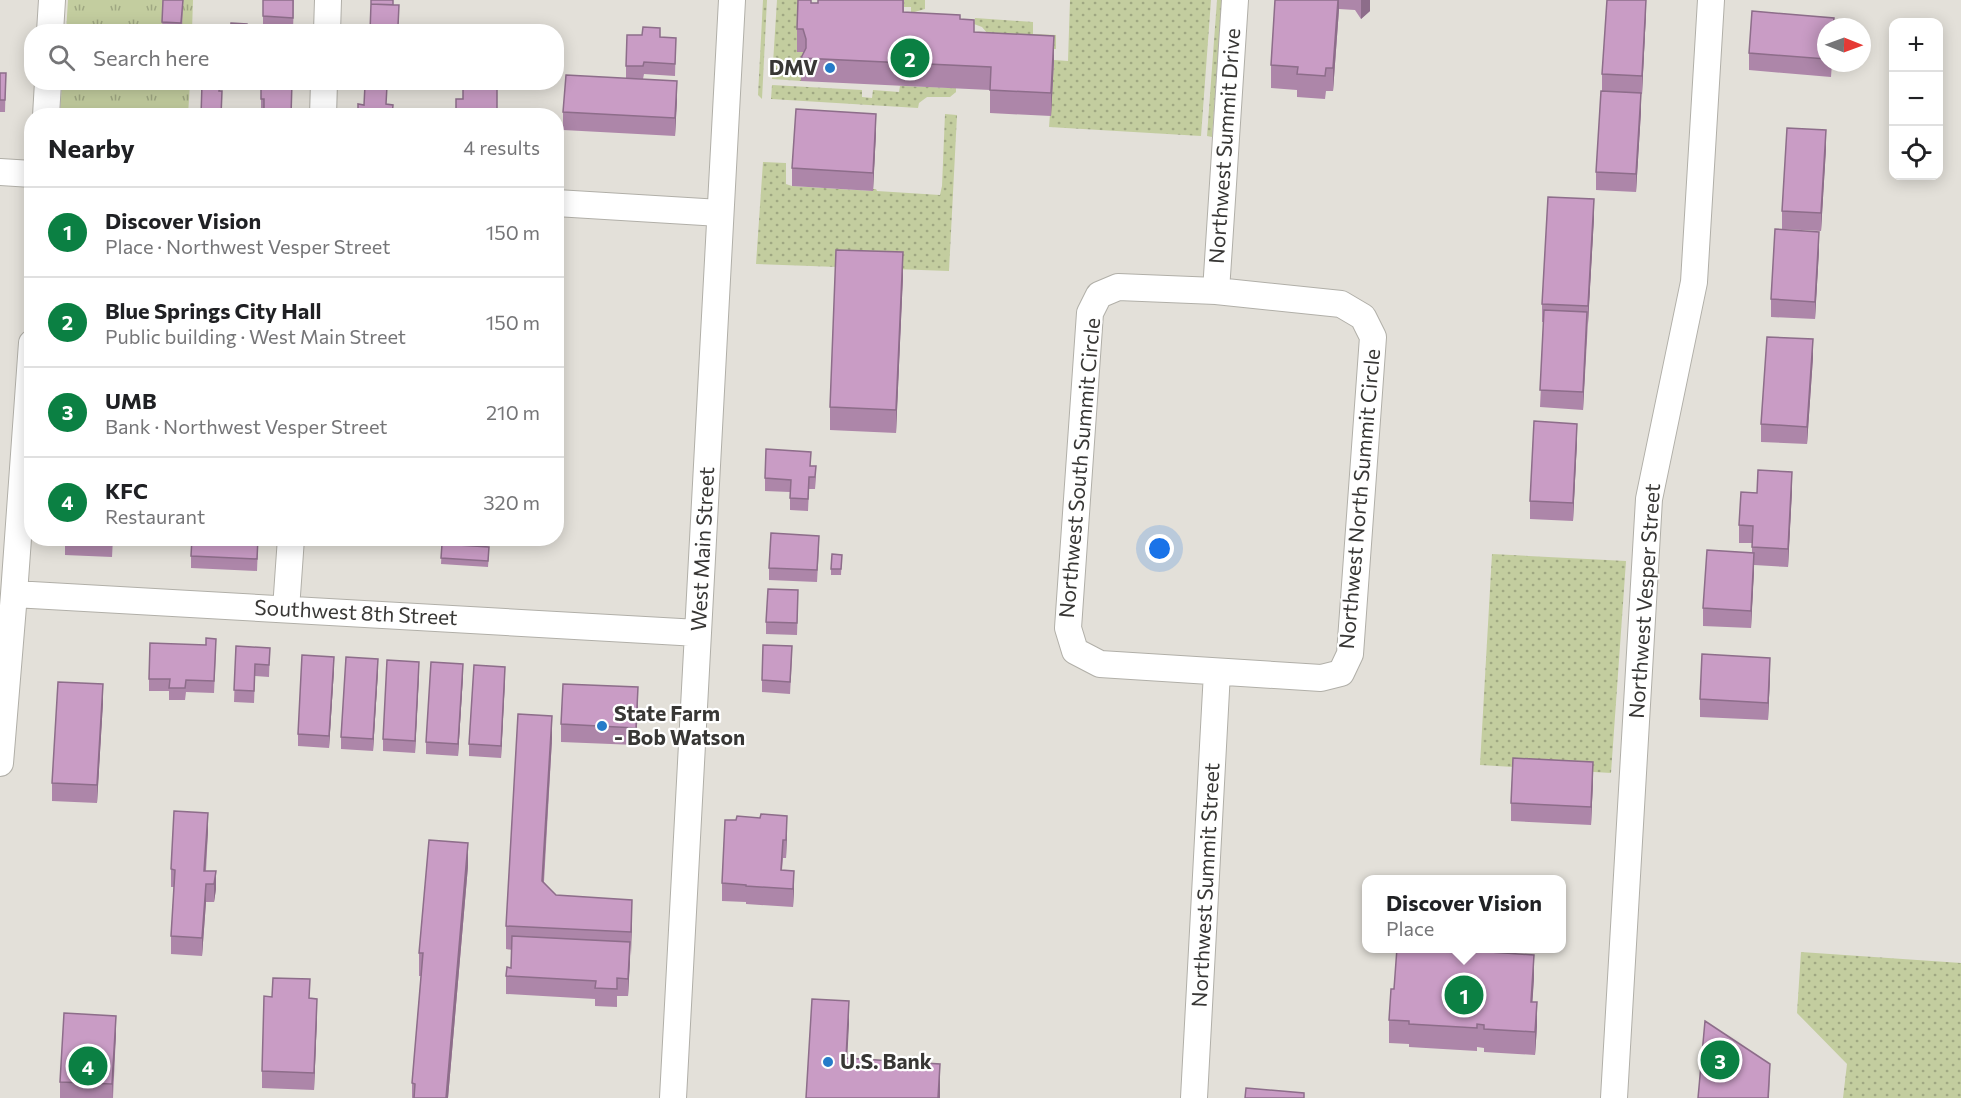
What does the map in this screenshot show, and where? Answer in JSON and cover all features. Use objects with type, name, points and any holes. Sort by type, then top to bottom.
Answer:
[{"type":"street","points":[[50,24],[52,0]]},
{"type":"street","points":[[327,24],[328,0]]},
{"type":"street","name":"West Main Street","points":[[673,1098],[732,0]]},
{"type":"street","name":"Northwest Summit Drive","points":[[1216,291],[1235,0]]},
{"type":"street","name":"Northwest Vesper Street","points":[[1614,1098],[1649,499],[1695,282],[1711,0]]},
{"type":"street","points":[[46,108],[48,90]]},
{"type":"street","points":[[323,108],[324,90]]},
{"type":"street","points":[[0,172],[24,174]]},
{"type":"street","points":[[564,203],[720,213]]},
{"type":"street","name":"Northwest South Summit Circle","points":[[1216,291],[1118,287],[1099,295],[1090,313],[1068,628],[1076,651],[1100,663],[1217,672]]},
{"type":"street","name":"Northwest North Summit Circle","points":[[1216,291],[1341,304],[1363,317],[1373,337],[1350,654],[1341,672],[1321,678],[1217,672]]},
{"type":"street","points":[[0,763],[24,455]]},
{"type":"street","points":[[286,609],[290,546]]},
{"type":"street","name":"Southwest 8th Street","points":[[14,594],[698,633]]},
{"type":"street","name":"Northwest Summit Street","points":[[1194,1098],[1217,672]]},
{"type":"green space","points":[[68,0],[193,0],[192,24],[66,24]]},
{"type":"green space","points":[[763,0],[767,0],[762,99],[758,95]]},
{"type":"green space","points":[[777,0],[803,0],[797,52],[803,52],[805,59],[801,81],[772,79]]},
{"type":"green space","points":[[904,0],[925,0],[925,9],[911,13],[911,7],[904,7]]},
{"type":"green space","points":[[1070,0],[1211,0],[1201,136],[1049,127],[1054,60],[1068,61]]},
{"type":"green space","points":[[1217,0],[1222,0],[1212,137],[1207,136]]},
{"type":"green space","points":[[975,18],[1033,22],[1033,34],[1056,35],[1056,49],[1044,49],[988,34],[982,27],[974,24]]},
{"type":"green space","points":[[772,85],[862,90],[862,97],[872,98],[873,90],[899,92],[900,86],[956,88],[956,92],[950,97],[927,97],[919,103],[918,108],[771,99]]},
{"type":"green space","points":[[62,90],[190,90],[188,108],[60,108]]},
{"type":"green space","points":[[945,114],[957,115],[949,271],[756,264],[763,162],[786,163],[786,184],[792,186],[872,191],[876,189],[877,191],[940,195]]},
{"type":"green space","points":[[1492,554],[1626,561],[1611,773],[1480,765]]},
{"type":"green space","points":[[1801,952],[1961,963],[1961,1098],[1843,1098],[1847,1064],[1797,1013]]},
{"type":"building","points":[[163,0],[183,0],[181,23],[162,22]]},
{"type":"building","points":[[263,0],[293,0],[293,18],[263,16]]},
{"type":"building","points":[[371,0],[393,0],[393,5],[371,4]]},
{"type":"building","points":[[798,0],[811,0],[811,3],[818,3],[818,0],[903,0],[903,12],[960,15],[960,19],[974,20],[974,32],[1054,36],[1051,93],[990,90],[991,67],[801,58],[806,48],[806,39],[803,29],[797,29]]},
{"type":"building","points":[[1275,0],[1338,0],[1333,68],[1326,68],[1325,76],[1297,74],[1298,67],[1271,65]]},
{"type":"building","points":[[1607,0],[1646,0],[1642,76],[1602,74]]},
{"type":"building","points":[[371,4],[399,5],[398,24],[370,24]]},
{"type":"building","points":[[1752,11],[1834,18],[1817,18],[1817,58],[1749,53]]},
{"type":"building","points":[[643,27],[660,28],[660,37],[676,38],[675,64],[644,62],[643,66],[626,66],[627,35],[642,35]]},
{"type":"building","points":[[0,73],[6,73],[5,100],[0,100]]},
{"type":"building","points":[[566,75],[677,81],[675,118],[564,112]]},
{"type":"building","points":[[202,90],[222,91],[221,108],[201,108]]},
{"type":"building","points":[[261,90],[292,90],[291,108],[264,108],[264,99],[261,99]]},
{"type":"building","points":[[365,90],[387,90],[386,104],[393,105],[393,108],[358,108],[358,104],[364,105]]},
{"type":"building","points":[[463,90],[497,90],[497,108],[456,108],[456,99],[463,99]]},
{"type":"building","points":[[1601,91],[1641,93],[1636,174],[1596,172]]},
{"type":"building","points":[[796,109],[876,114],[873,173],[792,168]]},
{"type":"building","points":[[1787,128],[1826,130],[1821,213],[1782,211]]},
{"type":"building","points":[[1548,197],[1594,199],[1588,306],[1542,304]]},
{"type":"building","points":[[1775,229],[1819,232],[1815,302],[1771,299]]},
{"type":"building","points":[[836,250],[903,252],[896,410],[830,407]]},
{"type":"building","points":[[1544,310],[1587,312],[1583,392],[1540,390]]},
{"type":"building","points":[[1767,337],[1813,339],[1807,427],[1761,424]]},
{"type":"building","points":[[1534,421],[1577,424],[1573,503],[1530,501]]},
{"type":"building","points":[[766,449],[811,452],[810,466],[816,466],[815,477],[809,477],[808,499],[790,498],[791,480],[765,478]]},
{"type":"building","points":[[1758,470],[1792,472],[1788,549],[1752,547],[1753,526],[1739,525],[1741,492],[1757,493]]},
{"type":"building","points":[[771,533],[819,536],[817,570],[769,568]]},
{"type":"building","points":[[192,546],[258,546],[257,559],[191,556]]},
{"type":"building","points":[[442,546],[489,547],[488,561],[441,558]]},
{"type":"building","points":[[1707,550],[1754,553],[1751,611],[1703,608]]},
{"type":"building","points":[[832,554],[842,555],[841,569],[831,569]]},
{"type":"building","points":[[768,589],[798,590],[797,623],[766,622]]},
{"type":"building","points":[[206,638],[216,639],[214,681],[186,680],[185,688],[169,688],[170,679],[149,679],[150,643],[206,645]]},
{"type":"building","points":[[763,645],[792,646],[790,682],[762,680]]},
{"type":"building","points":[[236,646],[270,648],[269,665],[255,664],[254,691],[234,690]]},
{"type":"building","points":[[1702,654],[1770,658],[1768,703],[1700,699]]},
{"type":"building","points":[[302,655],[334,657],[329,736],[298,734]]},
{"type":"building","points":[[346,657],[378,659],[373,739],[341,737]]},
{"type":"building","points":[[387,660],[419,662],[415,741],[383,739]]},
{"type":"building","points":[[431,662],[463,664],[458,744],[426,742]]},
{"type":"building","points":[[474,665],[505,667],[501,746],[469,744]]},
{"type":"building","points":[[58,682],[103,684],[97,785],[52,783]]},
{"type":"building","points":[[563,684],[638,687],[636,728],[561,724]]},
{"type":"building","points":[[518,714],[552,716],[542,881],[556,895],[632,900],[631,932],[506,926]]},
{"type":"building","points":[[1513,758],[1593,762],[1591,807],[1511,803]]},
{"type":"building","points":[[174,811],[208,813],[204,871],[216,871],[214,884],[206,884],[202,938],[171,936],[175,870],[171,869]]},
{"type":"building","points":[[761,814],[787,816],[781,870],[794,871],[793,889],[722,883],[725,820],[736,820],[737,816],[760,818]]},
{"type":"building","points":[[429,840],[468,843],[446,1098],[414,1098],[415,1084],[412,1083],[423,953],[419,953]]},
{"type":"building","points":[[512,936],[630,942],[628,979],[617,978],[617,989],[595,988],[596,981],[506,976],[507,967],[511,968]]},
{"type":"building","points":[[1397,953],[1534,955],[1531,1002],[1537,1002],[1535,1032],[1484,1029],[1484,1025],[1477,1024],[1477,1028],[1409,1024],[1409,1021],[1389,1020],[1391,989],[1394,989]]},
{"type":"building","points":[[273,978],[310,979],[309,998],[317,999],[314,1073],[262,1071],[264,996],[272,997]]},
{"type":"building","points":[[812,999],[849,1001],[846,1058],[940,1064],[938,1098],[806,1098]]},
{"type":"building","points":[[64,1013],[116,1016],[112,1084],[60,1082]]},
{"type":"building","points":[[1705,1021],[1770,1064],[1768,1098],[1698,1098]]},
{"type":"building","points":[[1246,1088],[1304,1093],[1304,1098],[1245,1098]]},
{"type":"place","name":"Blue Springs City Hall","points":[[910,58]]},
{"type":"place","name":"DMV","points":[[830,68]]},
{"type":"place","name":"State Farm - Bob Watson","points":[[602,726]]},
{"type":"place","name":"Discover Vision","points":[[1464,995]]},
{"type":"place","name":"UMB","points":[[1720,1060]]},
{"type":"place","name":"U.S. Bank","points":[[828,1062]]},
{"type":"place","name":"KFC","points":[[88,1066]]}]
